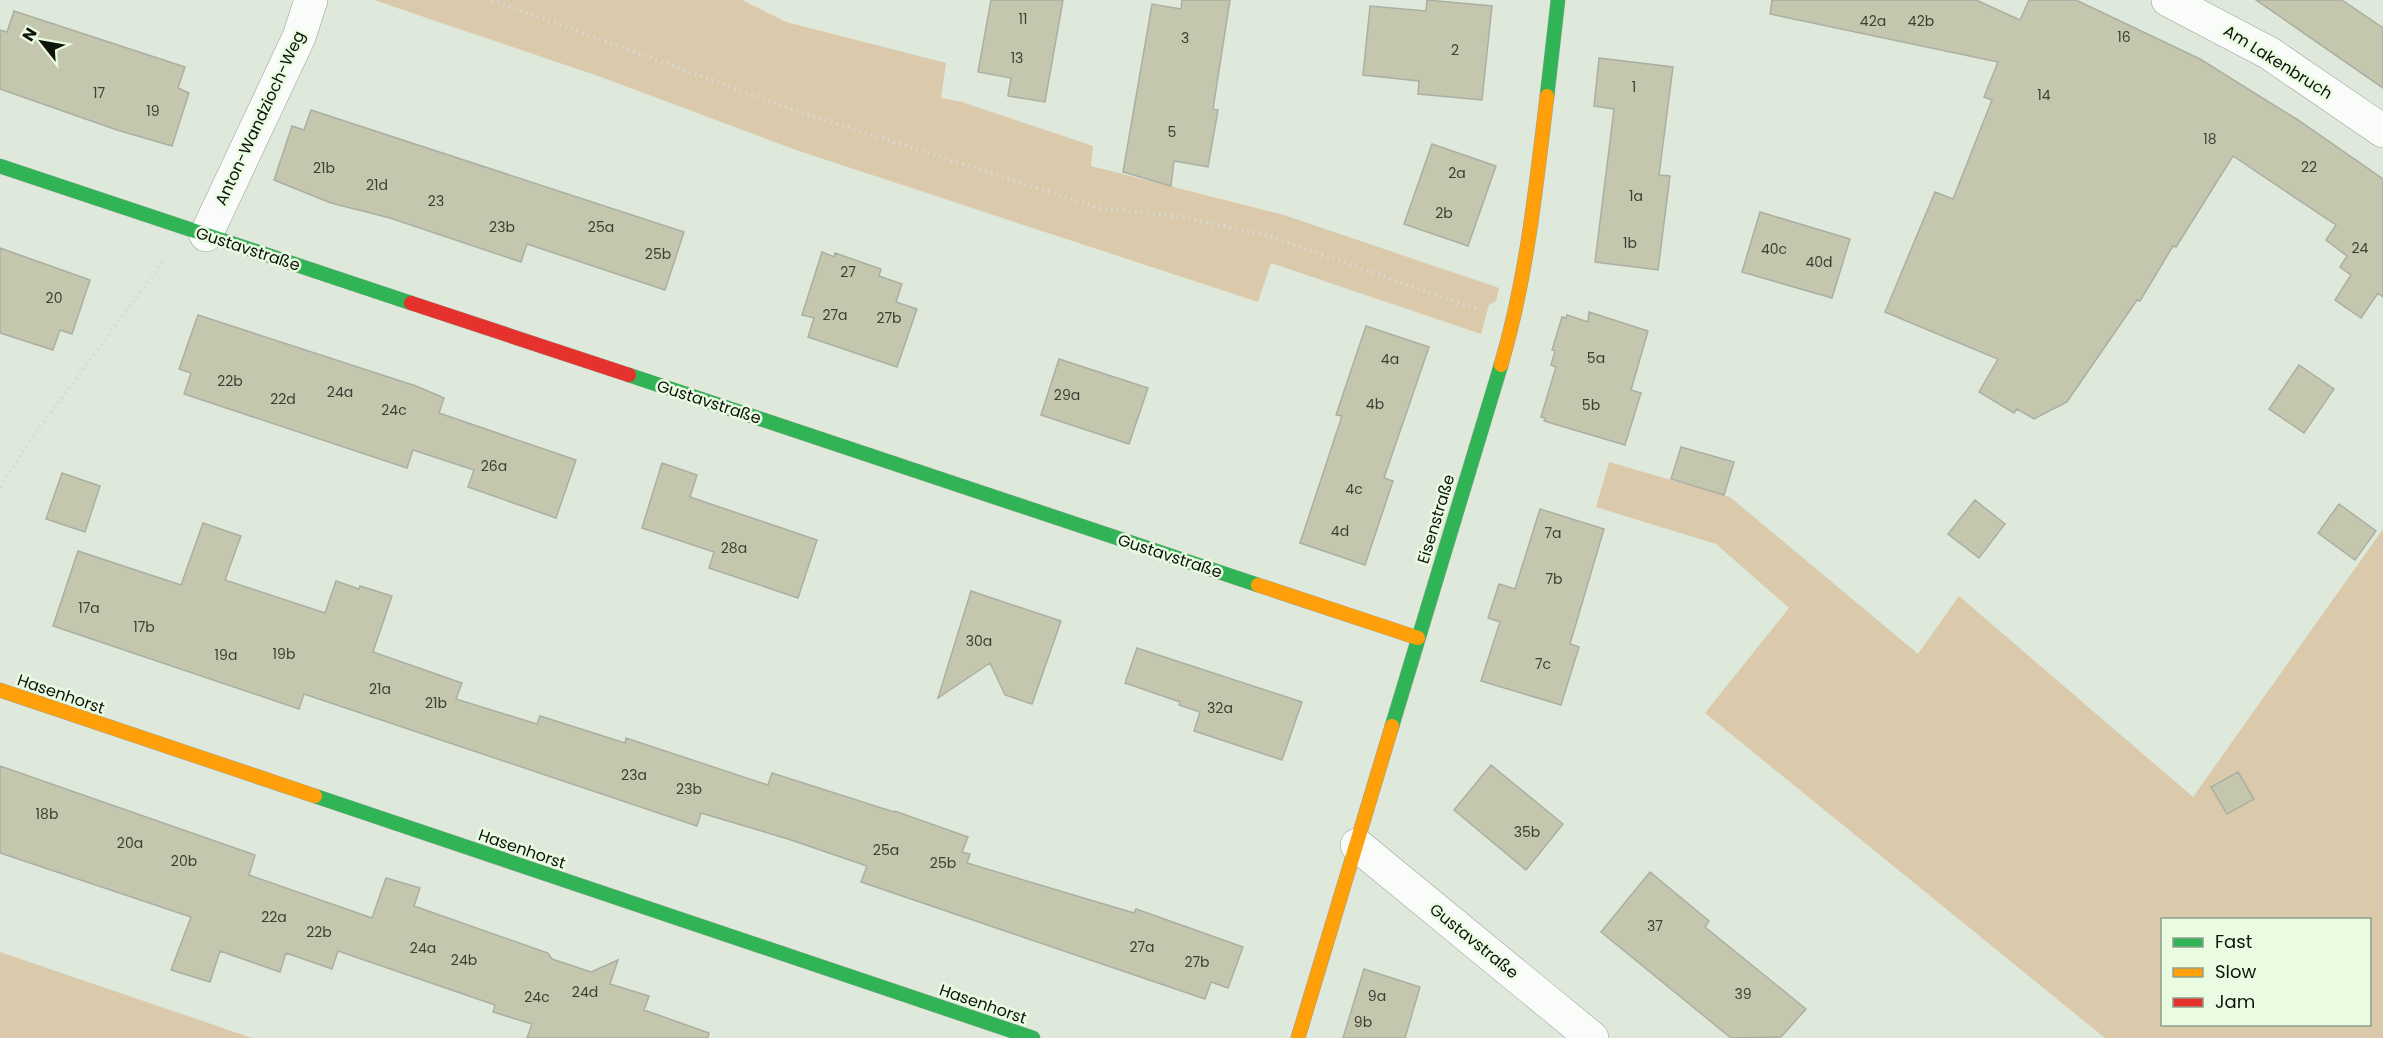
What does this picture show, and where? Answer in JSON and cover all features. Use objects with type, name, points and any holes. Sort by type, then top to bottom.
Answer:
[{"type":"street","name":"Anton-Wandzioch-Weg","points":[[206,235],[299,37],[311,0]]},
{"type":"street","name":"Eisenstraße","points":[[1298,1038],[1514,322],[1529,244],[1558,0]]},
{"type":"street","name":"Am Lakenbruch","points":[[2168,0],[2269,53],[2383,131]]},
{"type":"street","name":"Gustavstraße","points":[[0,166],[1418,638]]},
{"type":"street","name":"Hasenhorst","points":[[0,690],[1033,1038]]},
{"type":"street","name":"Gustavstraße","points":[[1357,845],[1592,1038]]},
{"type":"path","points":[[492,0],[794,110],[1100,208],[1182,218],[1272,237],[1514,322]]},
{"type":"path","points":[[0,488],[32,438],[165,259],[206,235]]},
{"type":"shaded area","points":[[374,0],[742,0],[786,22],[946,63],[941,98],[962,102],[1093,146],[1091,166],[1284,215],[1499,288],[1496,301],[1489,305],[1481,334],[1271,263],[1258,302],[796,150],[598,76]]},
{"type":"shaded area","points":[[1609,462],[1730,497],[1918,654],[1959,596],[2193,797],[2383,529],[2383,1038],[2105,1038],[1705,713],[1789,608],[1716,544],[1596,507]]},
{"type":"shaded area","points":[[0,952],[252,1038],[0,1038]]},
{"type":"building","points":[[991,0],[1063,0],[1045,102],[1008,96],[1011,78],[978,72]]},
{"type":"building","points":[[1182,0],[1230,0],[1213,109],[1218,110],[1208,167],[1174,161],[1171,186],[1123,172],[1152,4],[1181,9]]},
{"type":"building","points":[[1427,0],[1492,6],[1482,100],[1418,94],[1419,81],[1363,75],[1370,6],[1426,11]]},
{"type":"building","points":[[1772,0],[1976,0],[2020,20],[2029,0],[2076,0],[2200,59],[2298,120],[2383,179],[2383,297],[2378,293],[2361,318],[2335,300],[2351,275],[2340,267],[2347,256],[2326,240],[2336,225],[2233,156],[2176,247],[2173,246],[2140,301],[2137,300],[2067,402],[2034,419],[2017,409],[2014,413],[1979,392],[1998,359],[1885,312],[1935,192],[1953,199],[1992,100],[1984,97],[1998,62],[1770,14]]},
{"type":"building","points":[[2256,0],[2342,0],[2383,28],[2383,88]]},
{"type":"building","points":[[14,11],[185,67],[178,88],[189,93],[172,146],[117,130],[0,89],[0,30],[7,32]]},
{"type":"building","points":[[1599,58],[1673,67],[1659,175],[1670,176],[1658,270],[1595,262],[1614,109],[1594,106]]},
{"type":"building","points":[[311,110],[684,232],[665,290],[527,244],[521,262],[390,218],[331,203],[274,180],[292,126],[304,130]]},
{"type":"building","points":[[1432,144],[1496,166],[1468,246],[1404,224]]},
{"type":"building","points":[[1760,212],[1850,239],[1832,298],[1742,272]]},
{"type":"building","points":[[0,248],[90,280],[72,334],[60,330],[53,350],[0,333]]},
{"type":"building","points":[[822,252],[834,257],[835,253],[881,269],[879,276],[902,284],[896,302],[917,309],[897,367],[808,337],[814,318],[802,315]]},
{"type":"building","points":[[1589,312],[1648,331],[1631,390],[1641,393],[1625,445],[1544,421],[1545,418],[1541,417],[1556,367],[1551,365],[1555,351],[1552,350],[1562,317],[1566,318],[1567,315],[1588,322]]},
{"type":"building","points":[[198,315],[416,386],[444,398],[439,413],[576,460],[556,518],[468,487],[474,470],[413,450],[407,468],[184,394],[191,373],[179,369]]},
{"type":"building","points":[[1366,326],[1429,347],[1384,478],[1393,481],[1365,565],[1300,543],[1342,416],[1336,415]]},
{"type":"building","points":[[1059,359],[1148,388],[1129,444],[1041,415]]},
{"type":"building","points":[[2299,365],[2334,389],[2304,433],[2269,409]]},
{"type":"building","points":[[1681,447],[1734,462],[1724,495],[1671,479]]},
{"type":"building","points":[[662,463],[697,475],[690,497],[817,540],[798,598],[709,568],[714,552],[642,528]]},
{"type":"building","points":[[62,473],[100,486],[85,532],[46,519]]},
{"type":"building","points":[[1975,500],[2005,524],[1979,558],[1948,534]]},
{"type":"building","points":[[2339,504],[2376,531],[2355,560],[2318,533]]},
{"type":"building","points":[[1540,509],[1604,529],[1570,644],[1579,647],[1561,705],[1481,681],[1500,622],[1488,618],[1499,584],[1515,589]]},
{"type":"building","points":[[203,523],[241,536],[225,580],[325,613],[336,581],[392,596],[373,652],[462,683],[456,699],[537,724],[540,716],[625,743],[626,738],[768,785],[772,773],[895,811],[968,837],[962,852],[970,854],[967,863],[1134,913],[1136,909],[1243,947],[1228,988],[1211,982],[1205,999],[861,882],[867,866],[788,839],[701,813],[697,826],[304,694],[299,709],[53,626],[78,551],[181,585]]},
{"type":"building","points":[[971,591],[1061,621],[1032,704],[1005,695],[990,663],[938,698]]},
{"type":"building","points":[[1137,648],[1302,702],[1282,760],[1194,731],[1200,712],[1179,705],[1180,702],[1125,683]]},
{"type":"building","points":[[1491,765],[1563,824],[1526,870],[1454,810]]},
{"type":"building","points":[[0,766],[255,855],[249,875],[372,918],[386,878],[420,888],[414,906],[548,953],[552,959],[591,972],[618,960],[610,984],[649,996],[644,1010],[709,1033],[708,1038],[527,1038],[532,1024],[493,1012],[495,1005],[338,951],[332,969],[286,953],[280,972],[220,951],[210,982],[171,970],[191,917],[0,853]]},
{"type":"building","points":[[2238,772],[2254,799],[2227,814],[2211,787]]},
{"type":"building","points":[[1650,872],[1709,921],[1705,927],[1806,1009],[1781,1037],[1731,1038],[1601,932]]},
{"type":"building","points":[[1364,969],[1420,987],[1405,1038],[1343,1038]]},
{"type":"traffic: fast","points":[[1547,96],[1558,0]]},
{"type":"traffic: fast","points":[[0,166],[411,303]]},
{"type":"traffic: fast","points":[[1392,726],[1501,365]]},
{"type":"traffic: fast","points":[[629,375],[1258,585]]},
{"type":"traffic: fast","points":[[315,796],[1033,1038]]},
{"type":"traffic: slow","points":[[1501,365],[1524,265],[1547,96]]},
{"type":"traffic: slow","points":[[1258,585],[1418,638]]},
{"type":"traffic: slow","points":[[0,690],[315,796]]},
{"type":"traffic: slow","points":[[1298,1038],[1392,726]]},
{"type":"traffic: jam","points":[[411,303],[629,375]]}]
